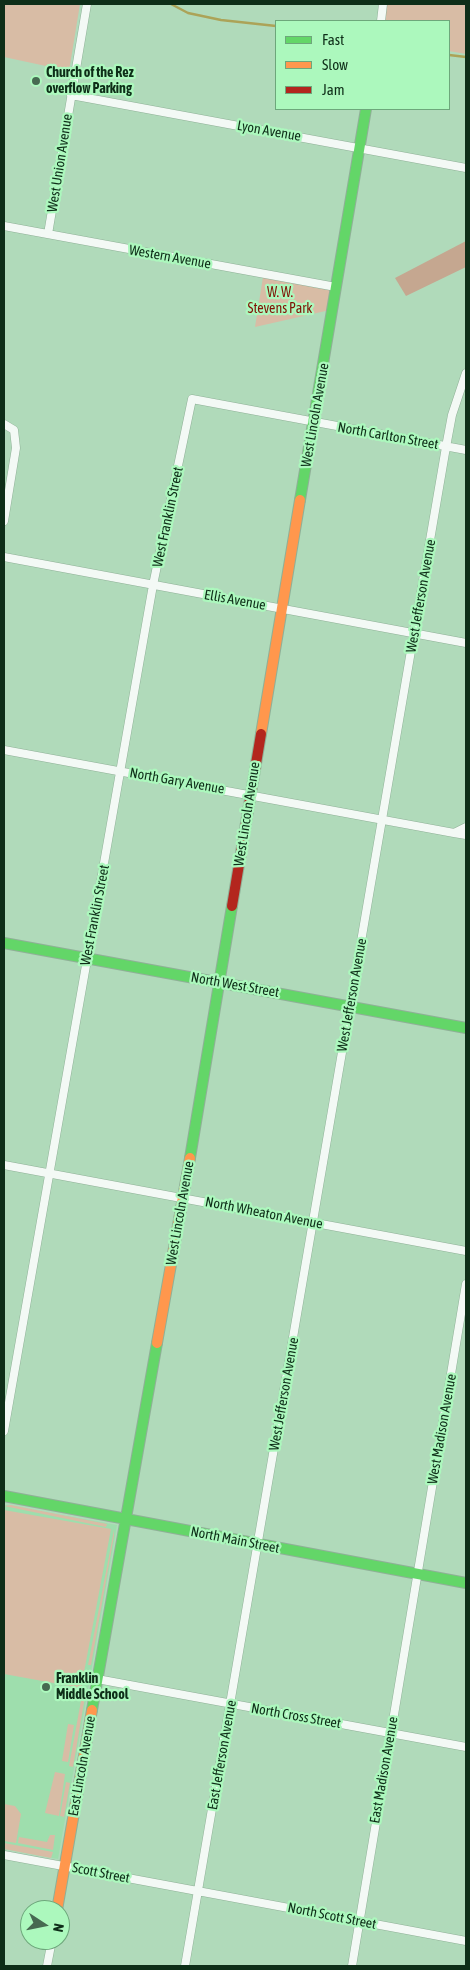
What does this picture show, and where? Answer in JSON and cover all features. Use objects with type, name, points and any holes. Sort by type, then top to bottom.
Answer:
[{"type":"street","name":"West Union Avenue","points":[[48,234],[87,4]]},
{"type":"street","points":[[381,20],[384,4]]},
{"type":"street","name":"Lyon Avenue","points":[[71,95],[466,168]]},
{"type":"street","name":"West Lincoln Avenue","points":[[125,1519],[183,1198],[366,110]]},
{"type":"street","name":"Western Avenue","points":[[4,226],[336,287]]},
{"type":"street","name":"West Jefferson Avenue","points":[[258,1544],[446,447],[452,415],[466,373]]},
{"type":"street","name":"North Carlton Street","points":[[192,400],[466,450]]},
{"type":"street","name":"West Franklin Street","points":[[4,1431],[153,585],[192,400]]},
{"type":"street","points":[[4,424],[14,430],[16,448],[4,521]]},
{"type":"street","name":"Ellis Avenue","points":[[4,557],[466,643]]},
{"type":"street","name":"North Gary Avenue","points":[[4,750],[466,835]]},
{"type":"street","points":[[454,833],[466,827]]},
{"type":"street","name":"North West Street","points":[[4,942],[466,1028]]},
{"type":"street","name":"North Wheaton Avenue","points":[[4,1164],[466,1251]]},
{"type":"street","name":"West Madison Avenue","points":[[417,1574],[466,1284]]},
{"type":"street","name":"North Main Street","points":[[4,1496],[466,1583]]},
{"type":"street","name":"East Lincoln Avenue","points":[[59,1900],[125,1519]]},
{"type":"street","name":"East Jefferson Avenue","points":[[185,1966],[258,1544]]},
{"type":"street","name":"East Madison Avenue","points":[[352,1966],[417,1574]]},
{"type":"street","name":"North Cross Street","points":[[97,1679],[466,1747]]},
{"type":"street","name":"Scott Street","points":[[4,1855],[198,1891]]},
{"type":"street","name":"North Scott Street","points":[[198,1891],[466,1941]]},
{"type":"street","points":[[47,1966],[50,1950]]},
{"type":"shaded area","points":[[466,241],[466,267],[406,296],[395,278]]},
{"type":"shaded area","name":"Franklin Middle School","points":[[4,1505],[117,1525],[58,1859],[4,1849]]},
{"type":"green space","points":[[4,4],[80,4],[69,71],[4,57]]},
{"type":"green space","points":[[384,4],[466,4],[466,54],[450,51],[450,20],[381,20]]},
{"type":"green space","name":"W. W. Stevens Park","points":[[263,277],[333,291],[330,310],[255,327]]},
{"type":"green space","points":[[11,1505],[107,1524],[106,1527],[4,1506]]},
{"type":"green space","points":[[4,1510],[111,1529],[81,1688],[4,1674]]},
{"type":"green space","points":[[114,1530],[91,1665],[88,1665]]},
{"type":"green space","points":[[83,1690],[86,1691],[73,1767],[69,1766]]},
{"type":"green space","points":[[68,1724],[74,1725],[68,1762],[62,1761]]},
{"type":"green space","points":[[55,1772],[65,1774],[59,1816],[45,1813]]},
{"type":"green space","points":[[66,1782],[70,1783],[64,1817],[60,1816]]},
{"type":"green space","points":[[4,1804],[15,1806],[21,1814],[16,1843],[4,1841]]},
{"type":"green space","points":[[50,1835],[55,1835],[53,1850],[18,1843],[19,1837],[47,1842]]},
{"type":"green space","points":[[4,1843],[53,1852],[51,1858],[4,1849]]},
{"type":"waterway","points":[[171,4],[188,13],[221,20],[275,26]]},
{"type":"waterway","points":[[450,55],[466,57]]},
{"type":"traffic: fast","points":[[300,500],[366,110]]},
{"type":"traffic: fast","points":[[190,1158],[232,906]]},
{"type":"traffic: fast","points":[[4,943],[466,1028]]},
{"type":"traffic: fast","points":[[92,1710],[157,1343]]},
{"type":"traffic: fast","points":[[4,1496],[466,1583]]},
{"type":"traffic: slow","points":[[261,734],[300,500]]},
{"type":"traffic: slow","points":[[157,1343],[190,1158]]},
{"type":"traffic: slow","points":[[59,1900],[92,1710]]},
{"type":"traffic: jam","points":[[232,906],[261,734]]},
{"type":"place","name":"Church of the Rez overflow Parking","points":[[36,81]]},
{"type":"place","name":"Franklin Middle School","points":[[46,1687]]}]
